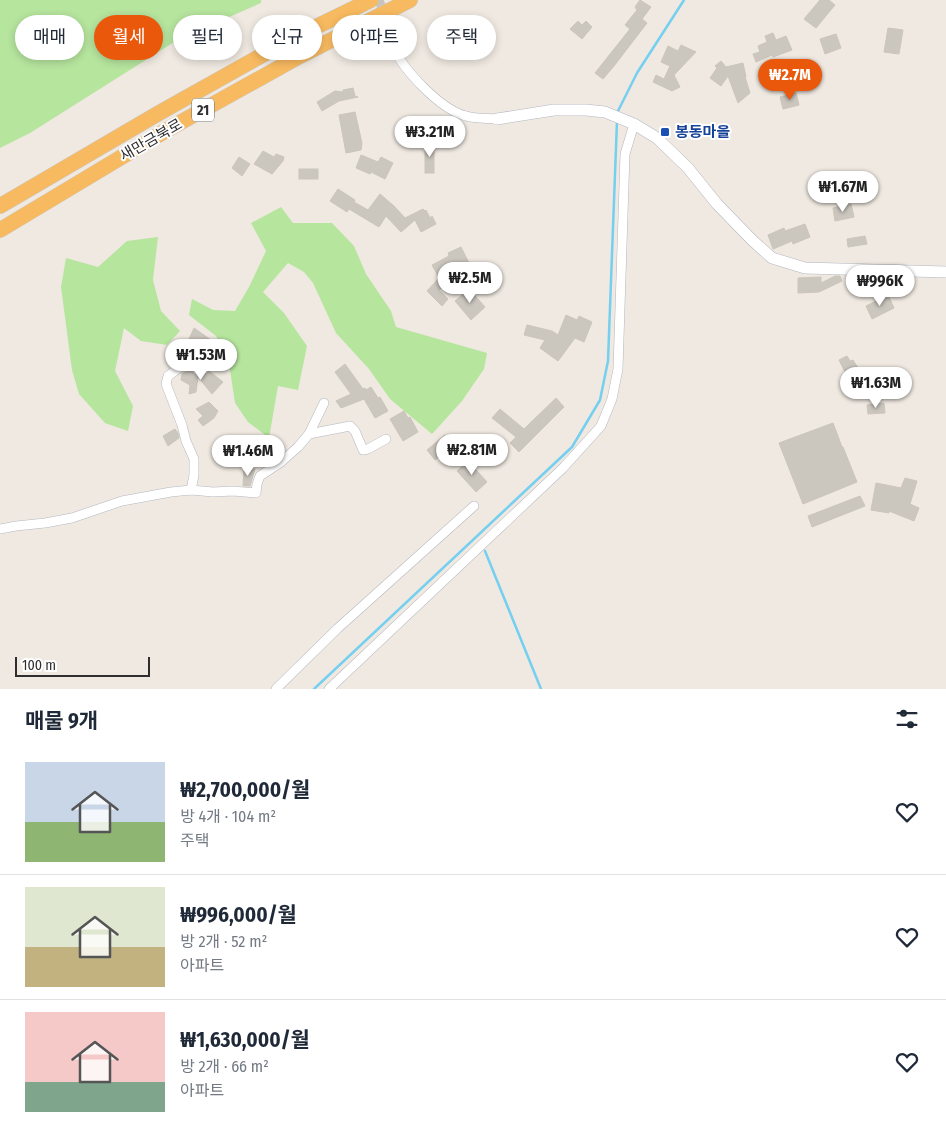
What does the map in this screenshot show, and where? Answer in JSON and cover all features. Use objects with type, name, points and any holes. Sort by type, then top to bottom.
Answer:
[{"type":"highway","name":"새만금북로","points":[[0,206],[159,113],[283,44],[371,0]]},
{"type":"highway","name":"새만금북로","points":[[0,230],[173,127],[300,56],[410,0]]},
{"type":"street","points":[[400,60],[428,92],[444,106],[465,116],[497,119],[554,110],[586,110],[605,112],[634,124],[657,138],[688,168],[717,204],[772,258],[805,268],[946,272]]},
{"type":"street","points":[[329,689],[564,468],[601,426],[612,399],[618,369],[625,154],[634,124]]},
{"type":"street","points":[[190,490],[194,475],[194,459],[166,384],[168,376],[183,365],[192,363],[198,370]]},
{"type":"street","points":[[0,529],[72,518],[122,501],[155,494],[190,490],[256,493],[260,476],[281,462],[310,434],[324,403]]},
{"type":"street","points":[[310,434],[350,426],[355,431],[363,450],[386,439]]},
{"type":"street","points":[[276,689],[337,629],[474,506]]},
{"type":"green space","points":[[0,0],[261,0],[261,3],[234,15],[173,15],[173,43],[163,49],[163,15],[94,15],[94,60],[146,60],[30,133],[0,148]]},
{"type":"green space","points":[[281,207],[293,223],[332,223],[354,246],[366,274],[391,311],[396,327],[487,353],[484,369],[462,401],[432,434],[390,399],[369,369],[336,333],[313,283],[304,272],[288,263],[263,292],[284,313],[307,346],[298,390],[278,386],[269,438],[248,422],[235,403],[229,363],[216,336],[189,315],[192,299],[213,310],[235,311],[266,251],[251,223]]},
{"type":"green space","points":[[158,237],[153,280],[161,311],[180,331],[167,345],[141,341],[124,328],[115,371],[133,406],[128,431],[105,423],[79,394],[72,370],[61,287],[66,258],[98,267],[127,241]]},
{"type":"building","points":[[640,0],[651,7],[642,19],[647,23],[603,79],[595,73],[630,29],[625,25],[637,10],[635,7]]},
{"type":"building","points":[[820,0],[829,0],[835,5],[816,28],[804,19]]},
{"type":"building","points":[[578,21],[582,25],[586,21],[592,27],[582,39],[570,29]]},
{"type":"building","points":[[888,28],[903,30],[899,54],[884,52]]},
{"type":"building","points":[[773,33],[776,40],[786,36],[792,50],[773,57],[772,55],[756,62],[753,54],[760,52],[758,46],[767,42],[765,36]]},
{"type":"building","points":[[836,34],[841,48],[825,54],[820,39]]},
{"type":"building","points":[[681,45],[696,52],[674,75],[680,87],[672,91],[653,82],[656,75],[664,79],[670,66],[661,62],[668,46],[678,51]]},
{"type":"building","points":[[721,61],[726,67],[743,63],[750,93],[738,103],[728,76],[721,86],[710,78],[717,68],[715,66]]},
{"type":"building","points":[[353,88],[355,96],[358,97],[339,101],[322,111],[317,102],[335,91],[343,92],[343,90]]},
{"type":"building","points":[[796,93],[799,105],[783,109],[780,97]]},
{"type":"building","points":[[355,112],[362,143],[361,150],[346,153],[339,115]]},
{"type":"building","points":[[425,144],[434,144],[434,173],[425,173]]},
{"type":"building","points":[[263,151],[274,157],[276,154],[284,157],[272,174],[254,164]]},
{"type":"building","points":[[361,155],[378,162],[381,157],[393,163],[385,179],[371,172],[370,174],[356,168]]},
{"type":"building","points":[[239,157],[250,164],[242,176],[232,168]]},
{"type":"building","points":[[299,169],[318,169],[318,179],[299,179]]},
{"type":"building","points":[[338,189],[368,210],[380,194],[405,218],[423,209],[426,210],[436,224],[421,232],[415,220],[401,232],[386,216],[379,227],[349,209],[347,212],[330,201]]},
{"type":"building","points":[[851,204],[854,217],[835,221],[833,208]]},
{"type":"building","points":[[805,224],[810,237],[793,244],[792,241],[773,249],[768,235],[784,228],[785,231]]},
{"type":"building","points":[[865,236],[867,244],[848,247],[847,239]]},
{"type":"building","points":[[461,247],[471,267],[473,265],[480,273],[466,283],[462,278],[439,290],[448,299],[442,306],[427,291],[439,278],[432,265],[449,256],[448,253]]},
{"type":"building","points":[[835,276],[840,276],[842,281],[819,292],[798,293],[798,278],[821,277],[821,283]]},
{"type":"building","points":[[469,289],[485,307],[471,320],[455,301]]},
{"type":"building","points":[[888,295],[894,308],[872,319],[866,306]]},
{"type":"building","points":[[566,315],[577,320],[579,316],[592,322],[584,342],[575,338],[558,361],[540,348],[545,340],[524,335],[527,325],[552,331],[558,335]]},
{"type":"building","points":[[194,328],[211,340],[207,349],[189,339]]},
{"type":"building","points":[[847,356],[850,361],[853,360],[872,390],[859,398],[846,377],[839,360]]},
{"type":"building","points":[[345,364],[363,389],[365,388],[366,390],[371,387],[378,398],[380,397],[388,411],[375,418],[364,399],[341,408],[336,401],[351,394],[335,372]]},
{"type":"building","points":[[189,370],[197,376],[203,373],[206,374],[209,371],[223,382],[212,394],[198,377],[196,392],[189,394],[190,385],[181,380],[182,374]]},
{"type":"building","points":[[556,398],[564,407],[519,452],[510,443],[516,437],[492,418],[500,409],[524,429]]},
{"type":"building","points":[[209,402],[218,411],[214,418],[203,426],[198,420],[203,416],[196,409]]},
{"type":"building","points":[[884,403],[885,413],[868,414],[867,405]]},
{"type":"building","points":[[404,411],[408,418],[410,417],[418,432],[403,441],[390,419]]},
{"type":"building","points":[[833,423],[857,482],[803,504],[779,443]]},
{"type":"building","points":[[175,429],[179,438],[168,446],[163,436]]},
{"type":"building","points":[[445,435],[454,445],[435,460],[427,450]]},
{"type":"building","points":[[468,461],[487,482],[476,492],[457,471]]},
{"type":"building","points":[[244,469],[255,469],[250,486],[243,486]]},
{"type":"building","points":[[905,478],[917,481],[910,504],[919,508],[914,521],[889,511],[889,513],[871,510],[876,483],[901,488]]},
{"type":"building","points":[[860,496],[865,506],[812,527],[808,516]]},
{"type":"waterway","points":[[617,113],[637,73],[684,0]]},
{"type":"waterway","points":[[314,689],[572,447],[600,400],[608,361],[617,121]]},
{"type":"waterway","points":[[485,551],[541,689]]},
{"type":"tunnel","points":[[379,0],[384,15]]},
{"type":"place","name":"봉동마을","points":[[665,132]]}]
